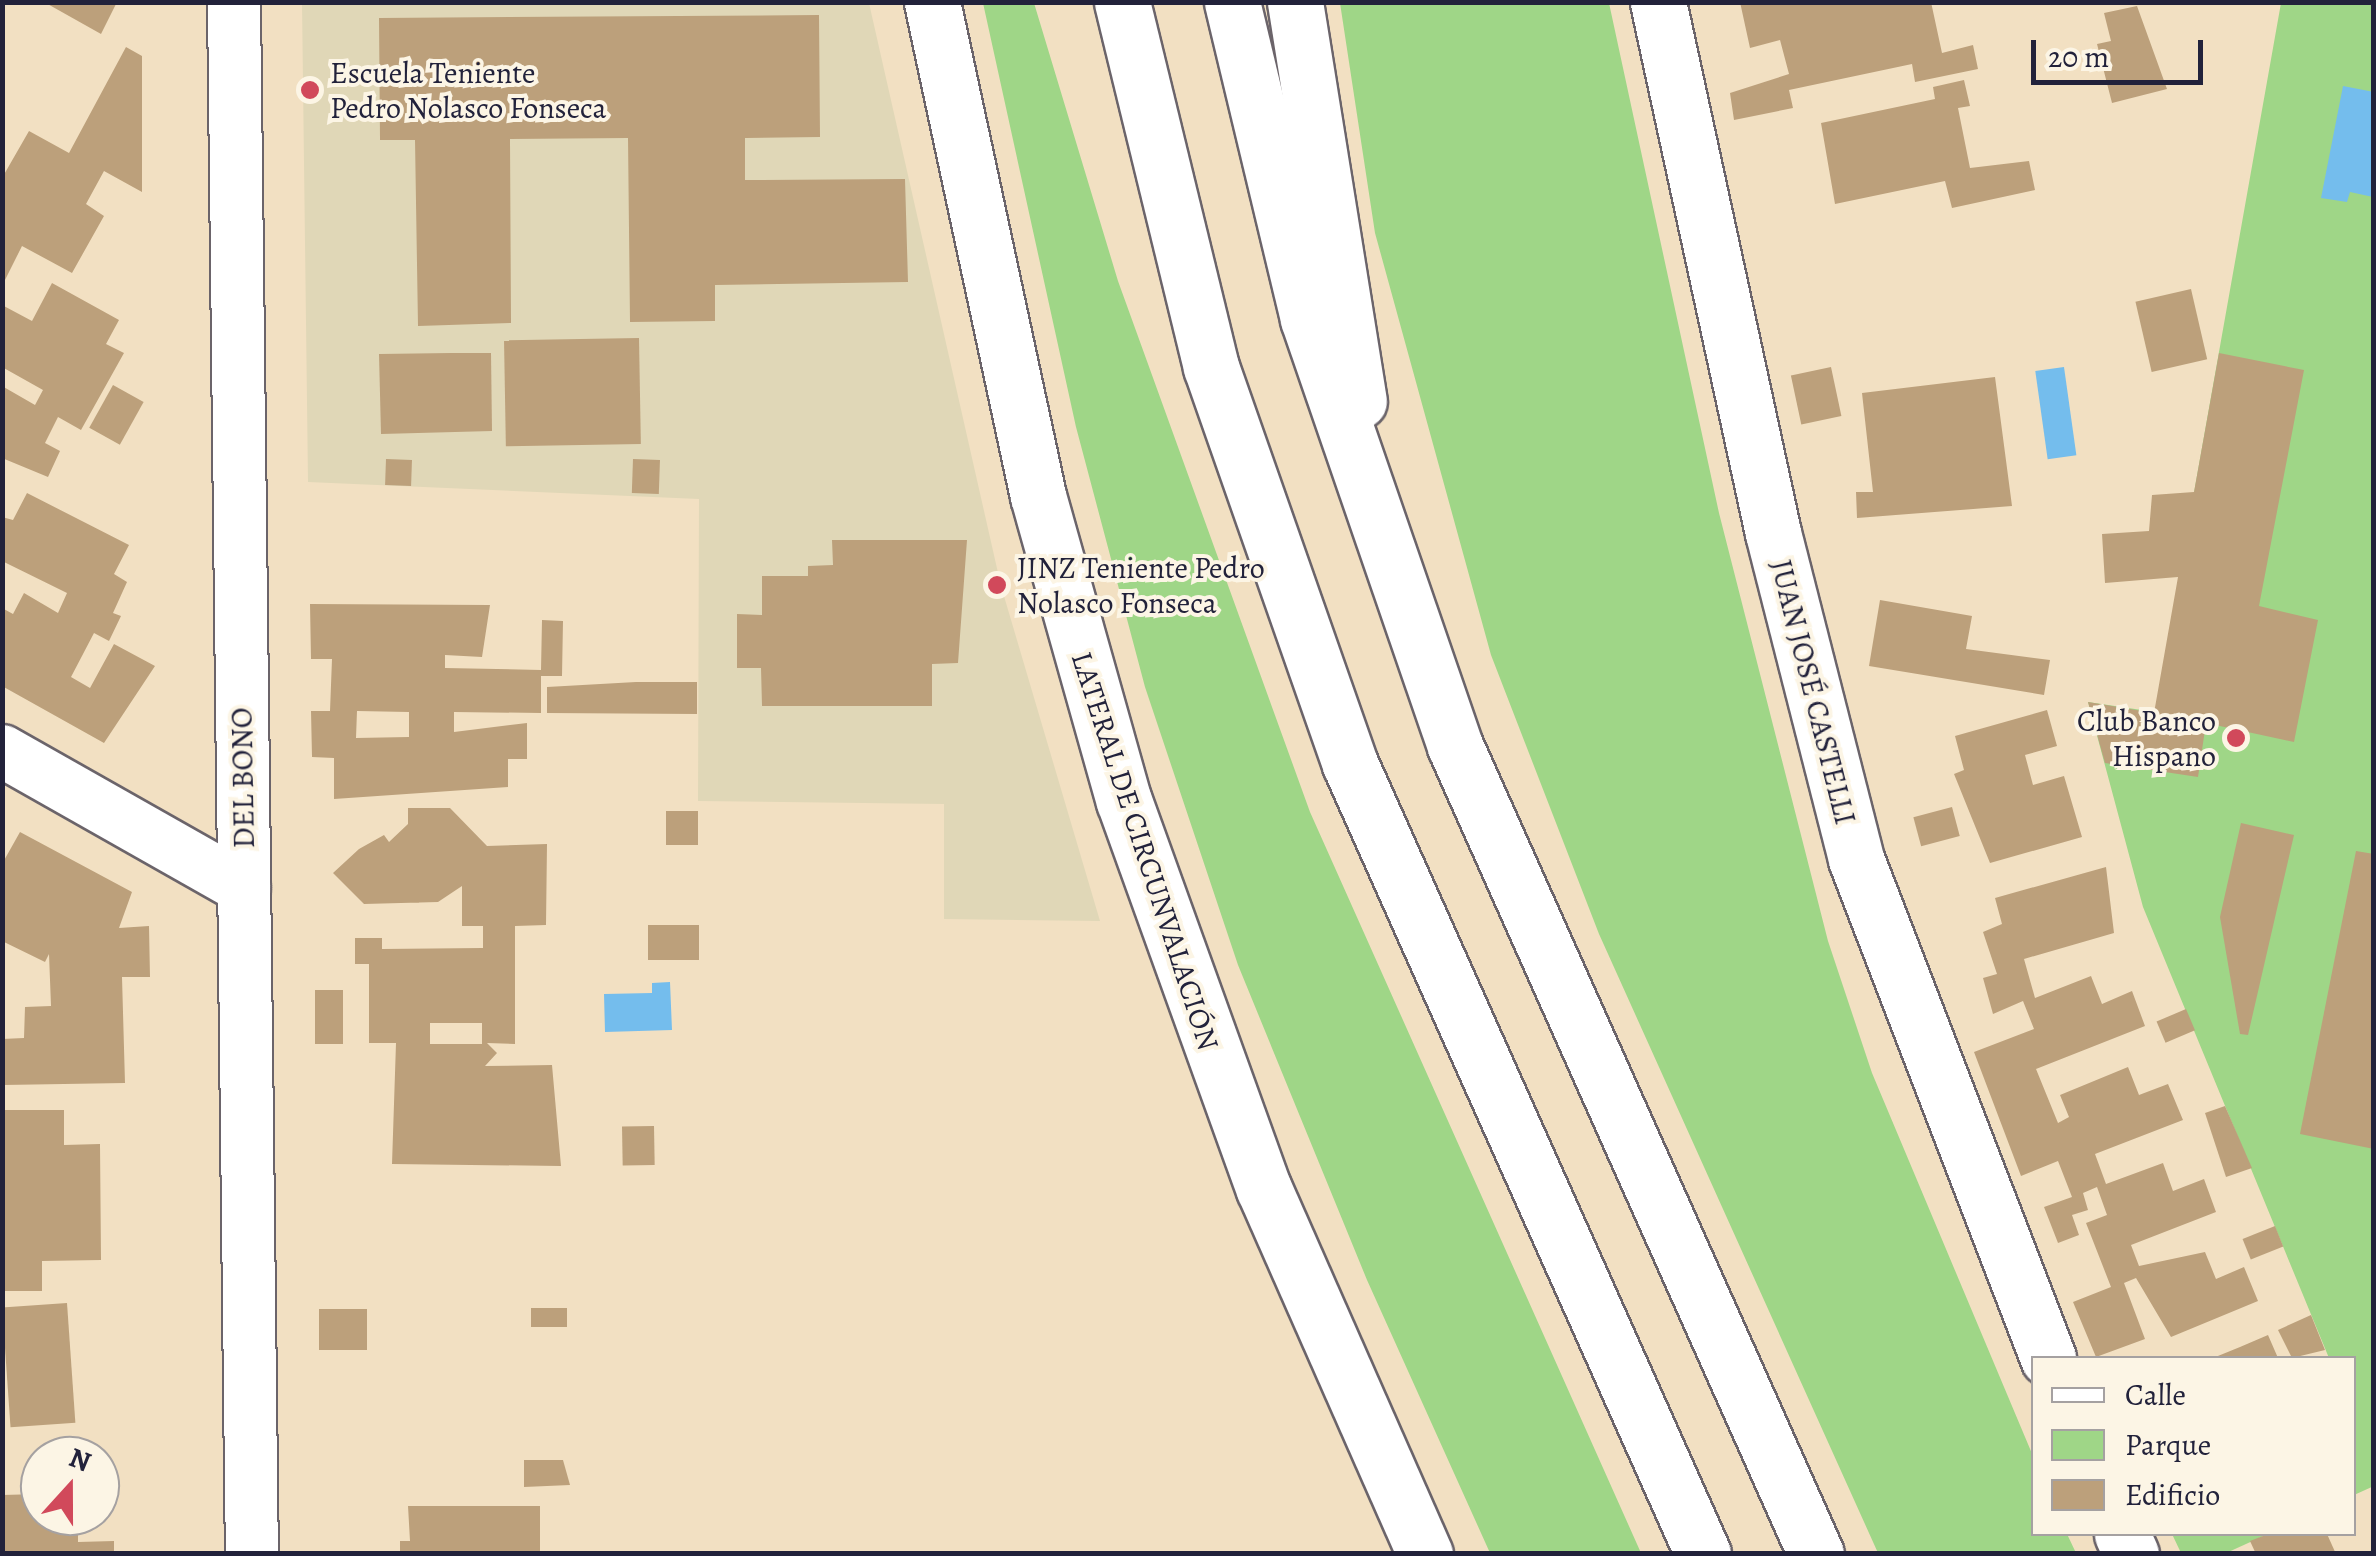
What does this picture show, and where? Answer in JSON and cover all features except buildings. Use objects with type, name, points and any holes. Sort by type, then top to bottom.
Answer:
[{"type":"main road","name":"LATERAL DE CIRCUNVALACIÓN","points":[[932,2],[1033,477],[1118,785],[1264,1189],[1424,1554]]},
{"type":"main road","points":[[1122,2],[1211,367],[1350,764],[1703,1554]]},
{"type":"main road","points":[[1232,2],[1297,280],[1371,504],[1497,849],[1816,1554]]},
{"type":"main road","points":[[1295,2],[1371,504]]},
{"type":"main road","name":"JUAN JOSÉ CASTELLI","points":[[1658,2],[1773,534],[1856,859],[1914,1030],[2047,1356]]},
{"type":"street","name":"DEL BONO","points":[[234,2],[252,1554]]},
{"type":"street","points":[[2,751],[244,888]]},
{"type":"shaded area","points":[[302,3],[869,3],[1001,586],[1100,921],[944,919],[944,804],[698,801],[699,499],[308,482]]},
{"type":"green space","points":[[983,3],[1034,3],[1118,281],[1310,812],[1641,1553],[1490,1553],[1367,1280],[1238,965],[1145,687],[1076,427]]},
{"type":"green space","points":[[1340,3],[1609,3],[1719,513],[1828,941],[1872,1073],[2031,1451],[2031,1536],[2068,1536],[2076,1553],[1878,1553],[1599,934],[1491,655],[1375,233]]},
{"type":"green space","name":"Club Banco Hispano","points":[[2281,3],[2373,3],[2374,1486],[2356,1494],[2356,1356],[2328,1356],[2143,907],[2088,702],[2155,712]]},
{"type":"green space","points":[[2173,1536],[2264,1536],[2224,1554],[2181,1553]]},
{"type":"water","points":[[2343,86],[2374,92],[2373,197],[2350,192],[2347,202],[2321,198]]},
{"type":"water","points":[[2064,367],[2076,455],[2048,459],[2035,371]]},
{"type":"water","points":[[670,982],[672,1030],[605,1032],[604,994],[652,993],[652,983]]},
{"type":"place","name":"Escuela Teniente Pedro Nolasco Fonseca","points":[[310,90]]},
{"type":"place","name":"JINZ Teniente Pedro Nolasco Fonseca","points":[[997,585]]},
{"type":"place","name":"Club Banco Hispano","points":[[2236,738]]}]
